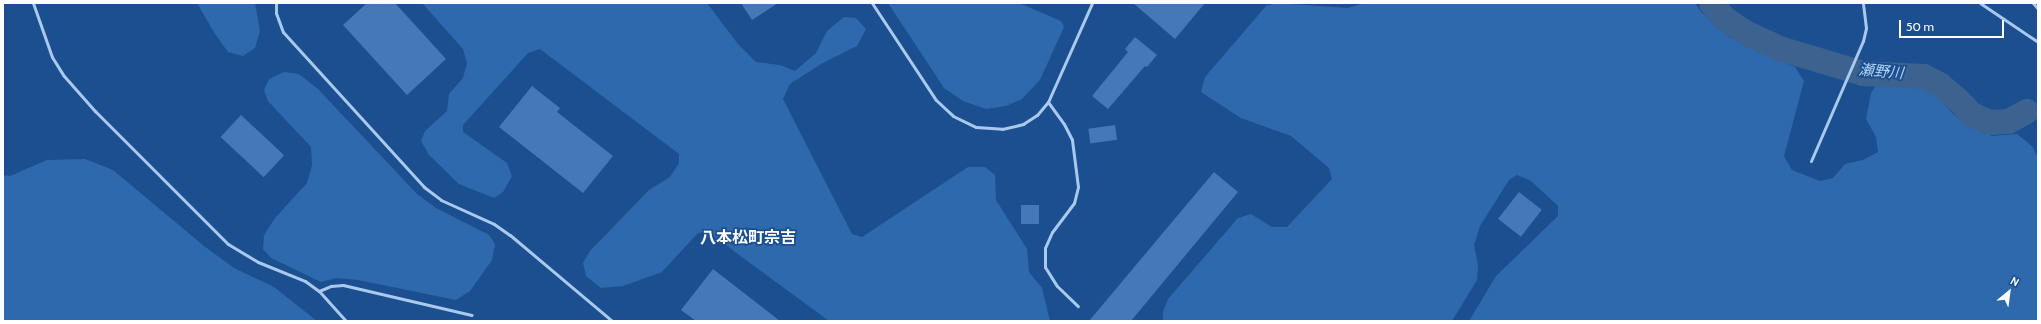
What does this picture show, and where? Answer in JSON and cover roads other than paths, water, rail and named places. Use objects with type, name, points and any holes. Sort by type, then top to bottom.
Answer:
[{"type":"lane","points":[[33,3],[52,57],[64,76],[95,111],[228,244],[258,262],[305,281],[319,291],[346,321]]},
{"type":"lane","points":[[276,3],[276,14],[283,32],[424,187],[441,200],[494,224],[510,235],[612,321]]},
{"type":"lane","points":[[872,3],[936,100],[953,116],[976,127],[1002,129],[1023,124],[1037,115],[1048,102],[1092,3]]},
{"type":"lane","points":[[1811,162],[1863,40],[1866,28],[1863,3]]},
{"type":"lane","points":[[1980,3],[2038,42]]},
{"type":"lane","points":[[2033,3],[2038,9]]},
{"type":"lane","points":[[1048,102],[1064,124],[1072,140],[1078,187],[1074,203],[1052,232],[1045,248],[1045,267],[1057,286],[1078,306]]},
{"type":"lane","points":[[319,291],[331,286],[343,285],[472,315]]},
{"type":"waterway","name":"瀬野川","points":[[1711,3],[1724,18],[1745,32],[1779,48],[1863,73],[1923,76],[1939,84],[1959,101],[1971,114],[1989,122],[2008,121],[2026,111]]},
{"type":"district","name":"八本松町宗吉","points":[[748,238]]}]
